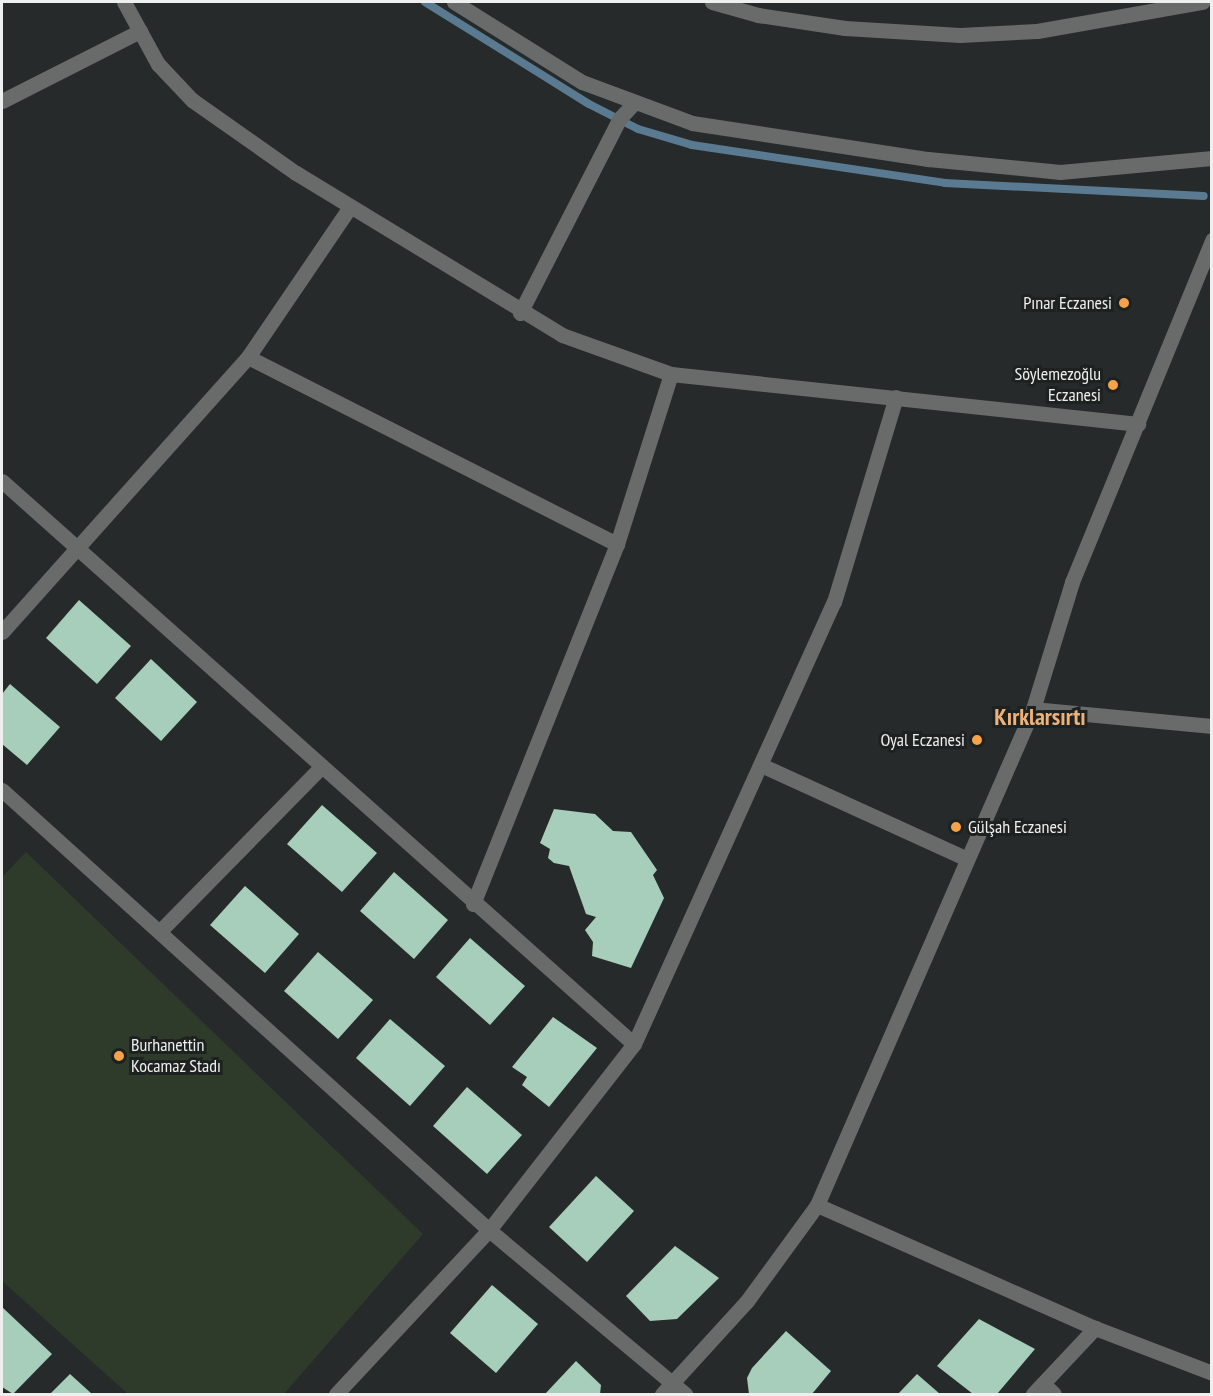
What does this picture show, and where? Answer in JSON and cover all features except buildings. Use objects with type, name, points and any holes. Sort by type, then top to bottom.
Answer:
[{"type":"street","points":[[124,2],[158,64],[192,100],[350,207],[519,313],[562,335],[671,374],[1138,424]]},
{"type":"street","points":[[454,2],[582,82],[692,123],[757,136],[1038,170],[1212,158]]},
{"type":"street","points":[[712,2],[758,15],[845,28],[960,35],[1036,31],[1122,8],[1202,2]]},
{"type":"street","points":[[2,101],[140,31]]},
{"type":"street","points":[[519,313],[620,118],[634,103]]},
{"type":"street","points":[[2,632],[248,357],[350,207]]},
{"type":"street","points":[[667,1389],[747,1301],[817,1205],[965,858],[1033,709],[1072,582],[1212,240]]},
{"type":"street","points":[[248,357],[617,544]]},
{"type":"street","points":[[473,904],[617,544],[671,374]]},
{"type":"street","points":[[336,1395],[489,1230],[634,1044],[834,602],[896,397]]},
{"type":"street","points":[[2,481],[78,546],[319,769],[634,1044]]},
{"type":"street","points":[[1033,709],[1212,726]]},
{"type":"street","points":[[761,765],[965,858]]},
{"type":"street","points":[[161,930],[319,769]]},
{"type":"street","points":[[2,790],[161,930],[489,1230],[667,1389],[685,1395]]},
{"type":"street","points":[[817,1205],[1095,1328],[1212,1373]]},
{"type":"street","points":[[1044,1391],[1095,1328]]},
{"type":"green space","name":"Burhanettin Kocamaz Stadı","points":[[26,852],[423,1234],[284,1394],[128,1394],[2,1281],[2,877]]},
{"type":"waterway","points":[[425,2],[589,104],[638,129],[692,145],[945,183],[1204,196]]},
{"type":"place","name":"Pınar Eczanesi","points":[[1124,303]]},
{"type":"place","name":"Söylemezoğlu Eczanesi","points":[[1113,385]]},
{"type":"place","name":"Oyal Eczanesi","points":[[977,740]]},
{"type":"place","name":"Gülşah Eczanesi","points":[[956,827]]},
{"type":"place","name":"Burhanettin Kocamaz Stadı","points":[[119,1056]]},
{"type":"district","name":"Kırklarsırtı","points":[[1040,717]]}]
